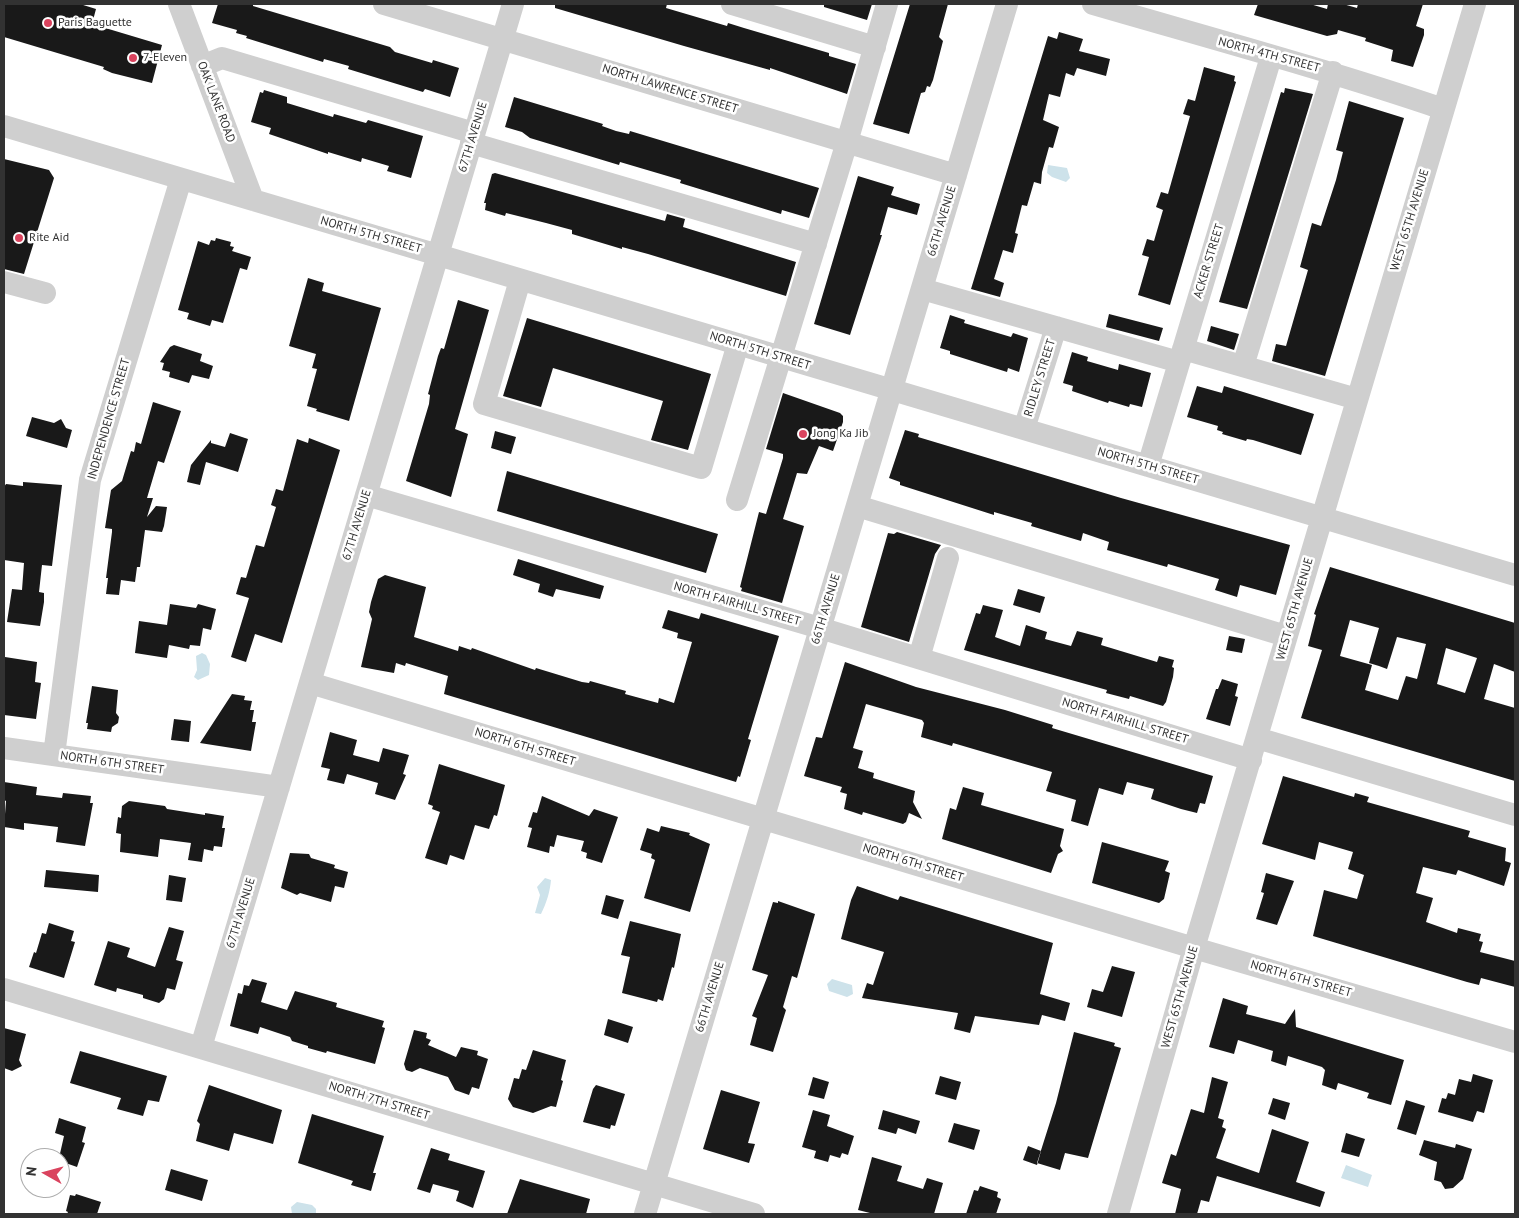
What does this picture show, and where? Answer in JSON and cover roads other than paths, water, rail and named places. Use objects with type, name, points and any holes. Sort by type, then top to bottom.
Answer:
[{"type":"street","name":"OAK LANE ROAD","points":[[179,4],[253,200]]},
{"type":"street","name":"NORTH LAWRENCE STREET","points":[[384,4],[503,38],[956,175]]},
{"type":"street","name":"67TH AVENUE","points":[[202,1047],[513,4]]},
{"type":"street","points":[[732,4],[875,47]]},
{"type":"street","points":[[737,500],[782,357],[887,4]]},
{"type":"street","name":"66TH AVENUE","points":[[645,1214],[1007,4]]},
{"type":"street","name":"NORTH 4TH STREET","points":[[1094,4],[1271,56],[1333,72],[1444,109]]},
{"type":"street","name":"WEST 65TH AVENUE","points":[[1118,1214],[1286,636],[1475,4]]},
{"type":"street","name":"ACKER STREET","points":[[1148,466],[1271,56]]},
{"type":"street","points":[[202,66],[222,58],[816,244]]},
{"type":"street","points":[[1243,366],[1333,72]]},
{"type":"street","name":"NORTH 5TH STREET","points":[[4,126],[1515,575]]},
{"type":"street","name":"INDEPENDENCE STREET","points":[[54,755],[90,480],[181,179]]},
{"type":"street","points":[[520,280],[484,404],[629,447],[701,468],[738,344]]},
{"type":"street","points":[[4,282],[45,293]]},
{"type":"street","points":[[922,289],[1056,327],[1181,356],[1243,366],[1357,399]]},
{"type":"street","name":"RIDLEY STREET","points":[[1024,430],[1056,327]]},
{"type":"street","name":"NORTH FAIRHILL STREET","points":[[366,495],[820,628],[1251,760]]},
{"type":"street","points":[[857,506],[1286,636]]},
{"type":"street","points":[[919,658],[948,558]]},
{"type":"street","name":"NORTH 6TH STREET","points":[[310,683],[1194,948],[1515,1042]]},
{"type":"street","points":[[1257,738],[1515,815]]},
{"type":"street","name":"NORTH 6TH STREET","points":[[4,748],[279,787]]},
{"type":"street","name":"NORTH 7TH STREET","points":[[4,989],[754,1214]]},
{"type":"water","points":[[1048,165],[1067,168],[1070,178],[1066,182],[1052,177],[1047,173]]},
{"type":"water","points":[[202,653],[206,655],[210,664],[209,675],[198,680],[194,677],[197,670],[196,656]]},
{"type":"water","points":[[545,878],[551,880],[548,897],[541,914],[535,913],[540,895],[537,887]]},
{"type":"water","points":[[832,979],[852,985],[853,994],[847,997],[829,991],[827,984]]},
{"type":"water","points":[[1346,1165],[1372,1175],[1368,1187],[1341,1178]]},
{"type":"water","points":[[297,1202],[312,1205],[316,1209],[316,1214],[292,1214],[291,1207]]},
{"type":"place","name":"Paris Baguette","points":[[48,23]]},
{"type":"place","name":"7-Eleven","points":[[133,58]]},
{"type":"place","name":"Rite Aid","points":[[19,238]]},
{"type":"place","name":"Jong Ka Jib","points":[[803,434]]}]
